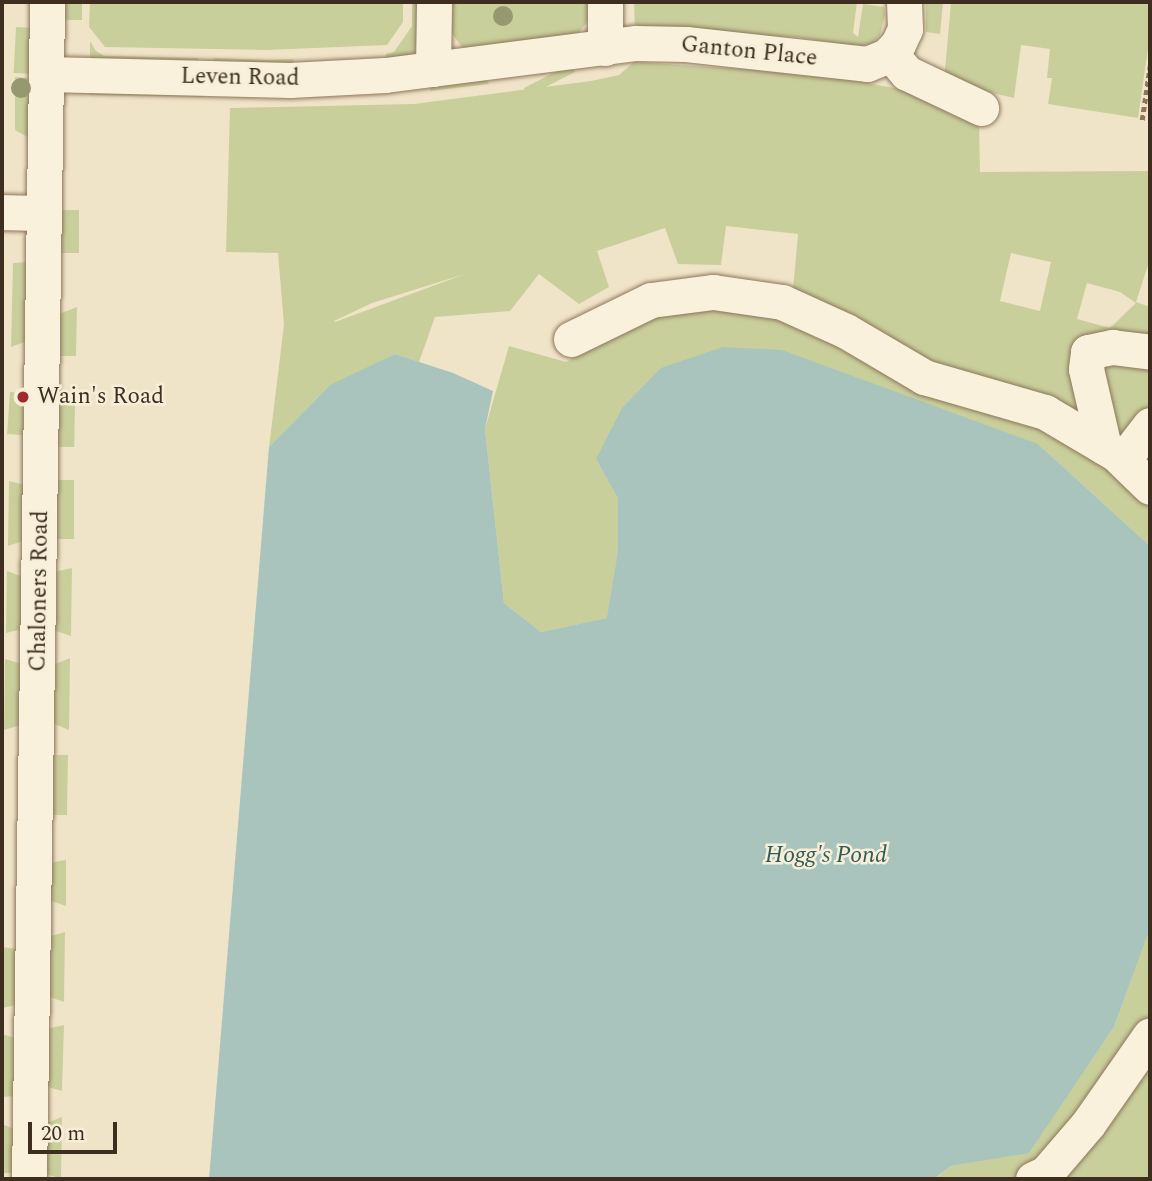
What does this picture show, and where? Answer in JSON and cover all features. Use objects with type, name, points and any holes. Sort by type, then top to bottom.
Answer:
[{"type":"street","name":"Chaloners Road","points":[[29,1179],[47,2]]},
{"type":"street","points":[[433,69],[434,2]]},
{"type":"street","points":[[605,48],[606,2]]},
{"type":"street","points":[[904,2],[905,29],[890,53],[907,74],[981,108]]},
{"type":"street","name":"Ganton Place","points":[[605,48],[636,43],[686,44],[854,65],[880,61],[890,53]]},
{"type":"street","name":"Leven Road","points":[[47,74],[290,80],[385,75],[605,48]]},
{"type":"street","points":[[2,212],[44,213]]},
{"type":"street","points":[[570,339],[651,300],[713,292],[782,302],[846,331],[924,377],[1045,412],[1113,453],[1150,486]]},
{"type":"street","points":[[1113,453],[1086,369],[1088,352],[1112,347],[1150,352]]},
{"type":"street","points":[[1113,453],[1150,425]]},
{"type":"street","points":[[1033,1179],[1046,1173],[1088,1124],[1150,1035]]},
{"type":"path","points":[[1142,120],[1150,66]]},
{"type":"green space","points":[[65,2],[82,2],[82,20],[65,20]]},
{"type":"green space","points":[[90,2],[403,2],[403,22],[387,45],[267,50],[105,47],[89,27]]},
{"type":"green space","points":[[412,2],[421,2],[416,50],[412,56],[387,63],[386,54],[394,52],[412,26]]},
{"type":"green space","points":[[444,2],[593,2],[593,15],[572,41],[468,55],[444,23]]},
{"type":"green space","points":[[634,2],[857,2],[853,33],[858,37],[863,4],[884,7],[885,15],[880,35],[873,43],[857,47],[797,37],[635,30]]},
{"type":"green space","points":[[926,2],[943,2],[940,34],[926,32]]},
{"type":"green space","points":[[951,2],[1150,2],[1150,35],[1138,118],[1048,104],[1052,78],[1047,78],[1050,49],[1021,45],[1014,98],[944,82]]},
{"type":"green space","points":[[16,27],[33,28],[31,74],[14,73]]},
{"type":"green space","points":[[90,41],[96,51],[104,56],[199,58],[194,66],[90,64]]},
{"type":"green space","points":[[213,58],[294,59],[290,69],[218,67]]},
{"type":"green space","points":[[634,62],[817,74],[905,90],[979,122],[980,172],[1150,171],[1150,259],[1136,302],[1150,307],[1150,546],[1038,444],[596,459],[618,499],[618,550],[608,618],[541,632],[504,603],[485,429],[509,346],[566,362],[638,321],[710,303],[785,316],[927,366],[793,290],[798,234],[726,226],[721,265],[678,264],[665,228],[597,251],[609,287],[579,304],[539,274],[510,311],[435,317],[419,362],[395,354],[326,389],[269,447],[284,325],[278,253],[226,252],[230,108],[414,104],[619,75]],"holes":[[[1011,253],[1051,262],[1040,311],[1000,301]],[[465,274],[334,321],[372,303]],[[1087,283],[1120,292],[1136,303],[1110,328],[1077,319]]]},
{"type":"green space","points":[[571,64],[575,72],[528,96],[524,88]]},
{"type":"green space","points":[[15,77],[32,78],[31,139],[15,130]]},
{"type":"green space","points":[[485,77],[489,84],[430,91],[431,81]]},
{"type":"green space","points":[[89,87],[204,89],[204,97],[89,95]]},
{"type":"green space","points":[[61,210],[79,210],[79,253],[61,253]]},
{"type":"green space","points":[[28,262],[27,341],[11,347],[13,263]]},
{"type":"green space","points":[[77,307],[76,356],[58,356],[59,314]]},
{"type":"green space","points":[[10,392],[26,393],[23,435],[7,434]]},
{"type":"green space","points":[[57,404],[75,404],[74,447],[56,447]]},
{"type":"green space","points":[[56,480],[74,480],[74,539],[56,539]]},
{"type":"green space","points":[[9,481],[25,485],[23,541],[8,546]]},
{"type":"green space","points":[[72,568],[71,636],[53,630],[54,572]]},
{"type":"green space","points":[[7,571],[23,577],[22,629],[6,633]]},
{"type":"green space","points":[[70,658],[69,730],[52,723],[53,665]]},
{"type":"green space","points":[[5,659],[22,664],[21,725],[4,730]]},
{"type":"green space","points":[[51,755],[68,755],[67,815],[50,815]]},
{"type":"green space","points":[[66,860],[66,906],[48,900],[49,863]]},
{"type":"green space","points":[[1150,929],[1150,1179],[935,1179],[951,1166],[1029,1152],[1114,1027]]},
{"type":"green space","points":[[65,932],[64,1002],[47,996],[48,937]]},
{"type":"green space","points":[[2,947],[17,949],[16,1005],[2,1008]]},
{"type":"green space","points":[[64,1025],[62,1091],[45,1086],[46,1029]]},
{"type":"green space","points":[[2,1034],[15,1038],[14,1096],[2,1097]]},
{"type":"green space","points":[[62,1117],[61,1179],[43,1173],[44,1124]]},
{"type":"green space","points":[[2,1124],[14,1129],[13,1173],[2,1173]]},
{"type":"water","name":"Hogg's Pond","points":[[723,347],[782,350],[1038,444],[1150,546],[1150,929],[1114,1027],[1029,1153],[951,1166],[934,1179],[209,1179],[269,447],[330,385],[395,354],[453,373],[493,391],[485,429],[504,603],[541,632],[607,618],[618,550],[618,499],[596,459],[622,408],[661,368]]},
{"type":"place","name":"Wain's Road","points":[[23,397]]}]
